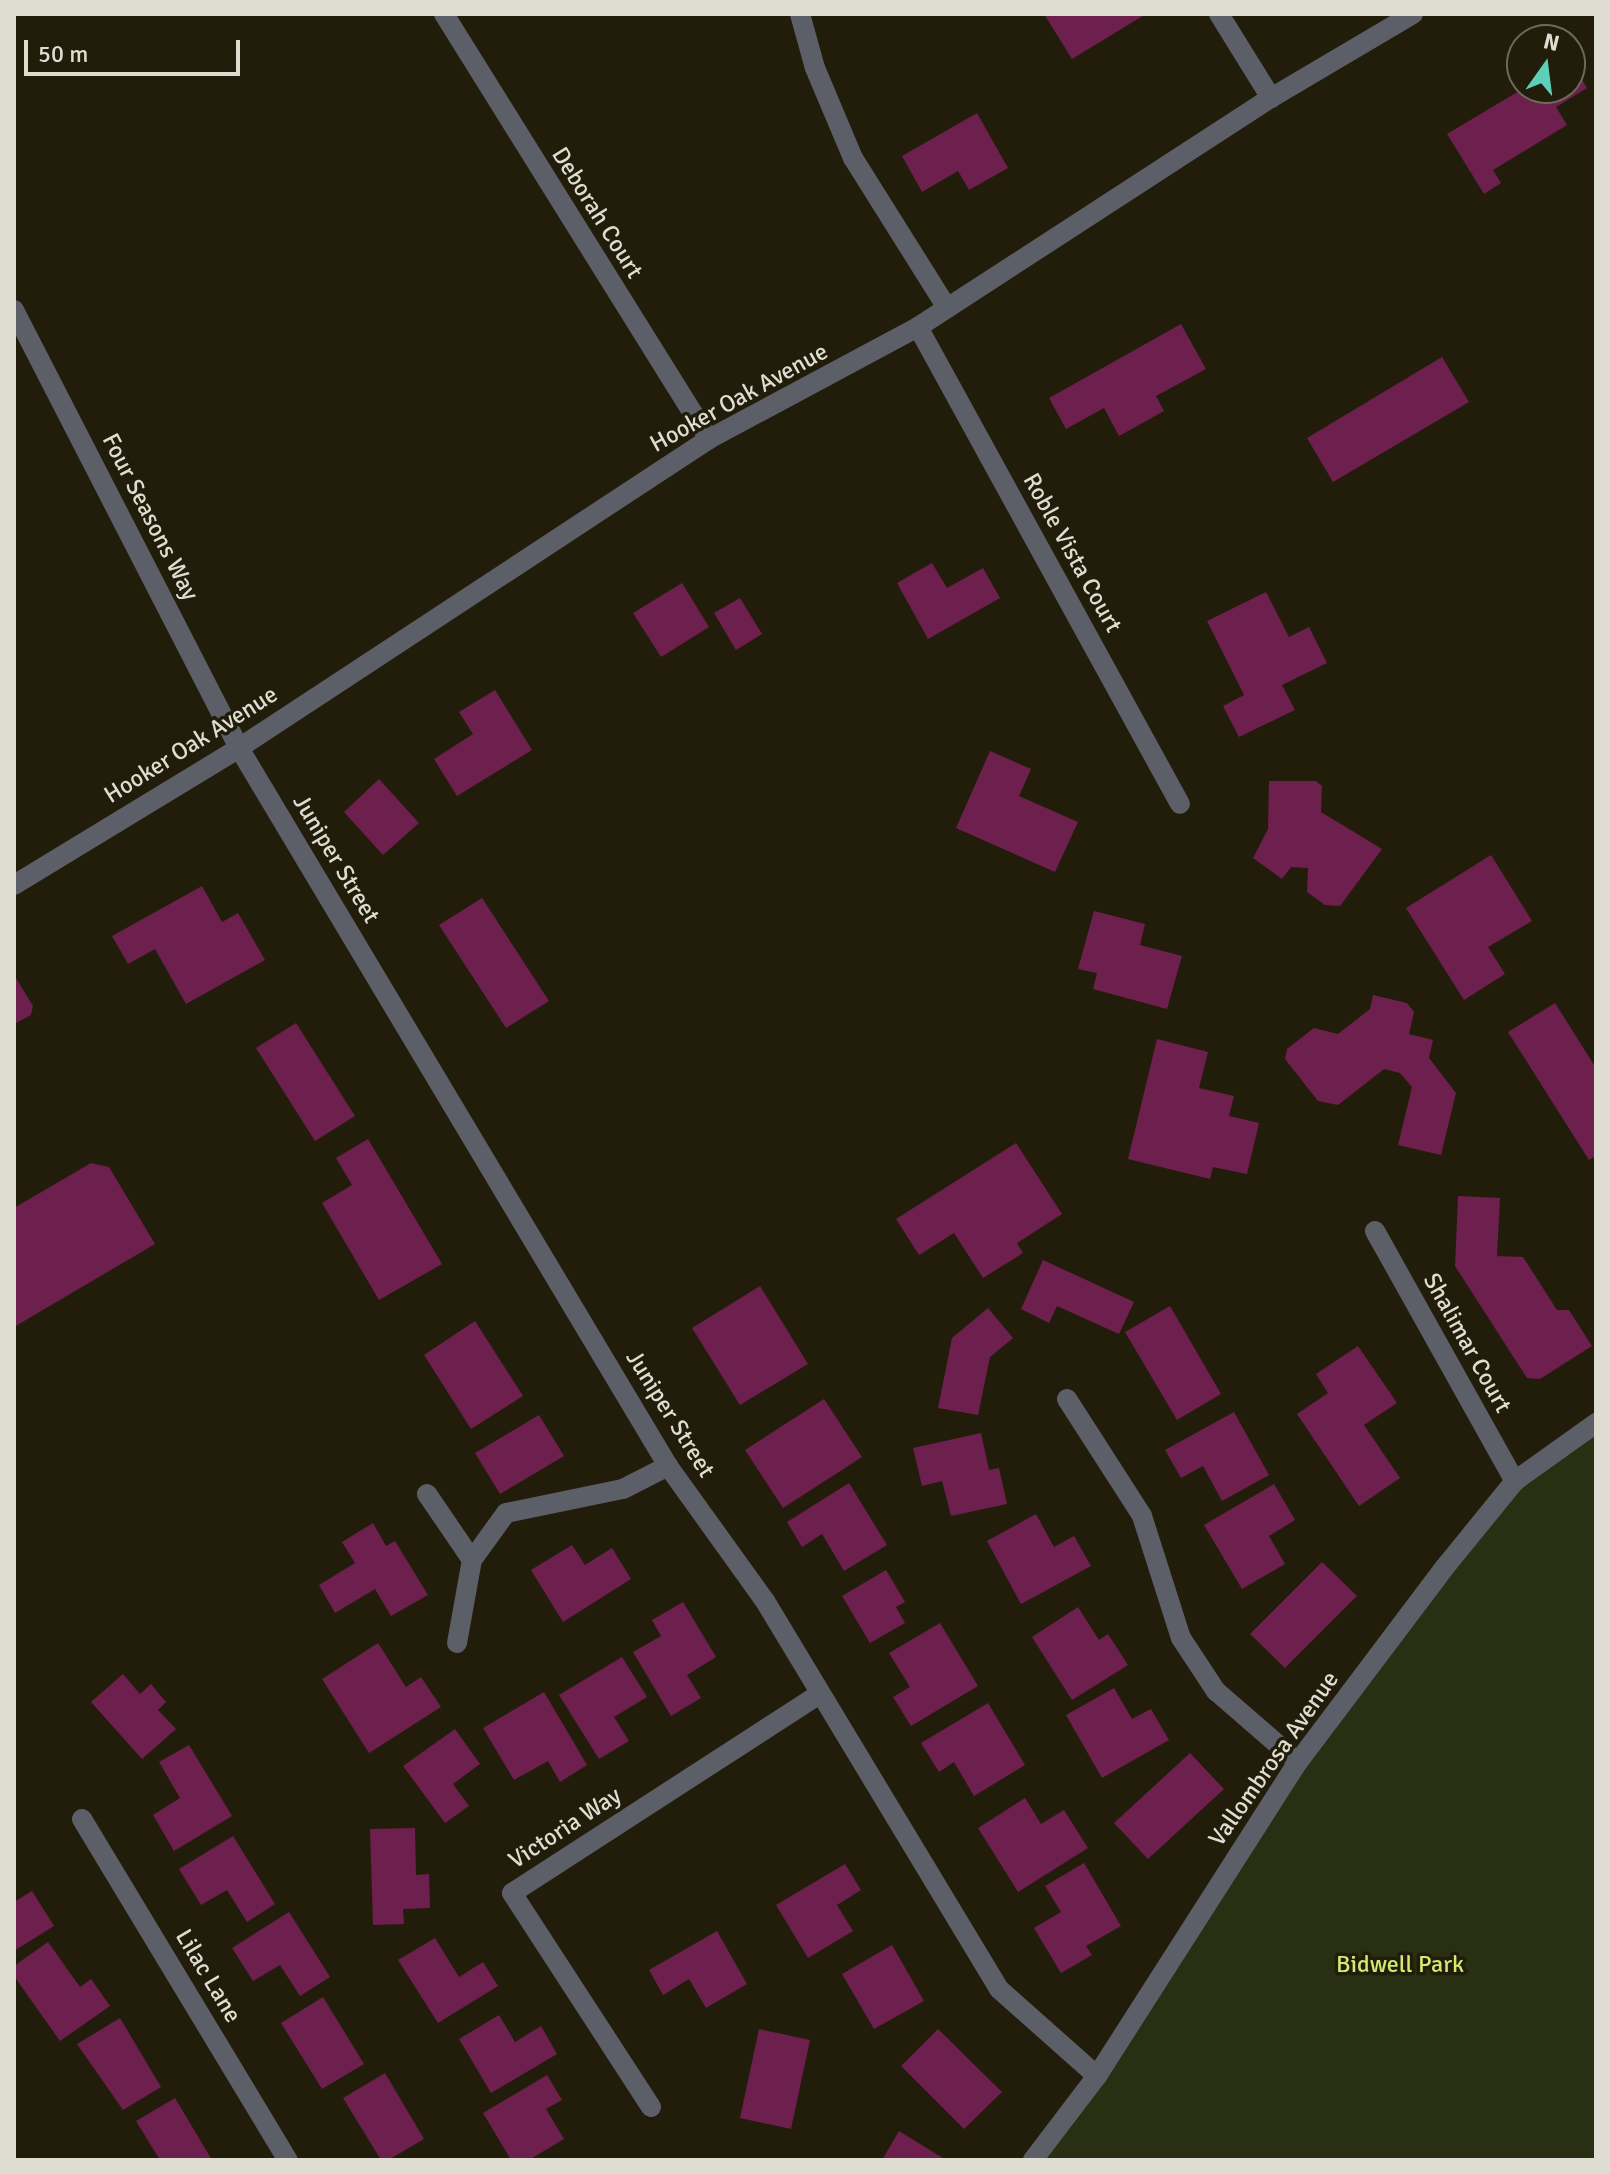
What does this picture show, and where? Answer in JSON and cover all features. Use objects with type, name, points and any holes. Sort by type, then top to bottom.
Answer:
[{"type":"street","name":"Deborah Court","points":[[444,14],[709,439]]},
{"type":"street","points":[[800,14],[819,80],[853,158],[947,308]]},
{"type":"street","points":[[1219,14],[1271,98]]},
{"type":"street","name":"Hooker Oak Avenue","points":[[14,885],[239,748],[709,439],[918,327],[1271,98],[1413,14]]},
{"type":"street","name":"Four Seasons Way","points":[[14,310],[239,748]]},
{"type":"street","name":"Roble Vista Court","points":[[918,327],[1180,804]]},
{"type":"street","name":"Juniper Street","points":[[239,748],[668,1466],[765,1601],[999,1989],[1097,2076]]},
{"type":"street","name":"Shalimar Court","points":[[1375,1231],[1515,1481]]},
{"type":"street","points":[[1067,1399],[1142,1516],[1181,1638],[1216,1691],[1298,1762]]},
{"type":"street","name":"Vallombrosa Avenue","points":[[1033,2160],[1097,2076],[1298,1762],[1515,1481],[1596,1423]]},
{"type":"street","points":[[457,1643],[472,1560],[506,1513],[623,1489],[668,1466]]},
{"type":"street","points":[[427,1494],[472,1560]]},
{"type":"street","name":"Victoria Way","points":[[651,2107],[512,1893],[820,1694]]},
{"type":"street","name":"Lilac Lane","points":[[82,1819],[288,2160]]},
{"type":"green space","name":"Bidwell Park","points":[[1596,1423],[1596,2160],[1033,2160],[1298,1762],[1515,1481]]},
{"type":"building","points":[[1044,14],[1146,14],[1072,59]]},
{"type":"building","points":[[1506,99],[1506,104],[1561,104],[1556,107],[1567,125],[1493,170],[1501,183],[1484,194],[1447,134]]},
{"type":"building","points":[[977,113],[1008,168],[969,190],[958,171],[922,192],[902,156]]},
{"type":"building","points":[[1181,324],[1206,369],[1156,396],[1164,411],[1119,436],[1104,408],[1066,429],[1049,398]]},
{"type":"building","points":[[1442,357],[1469,402],[1333,482],[1307,438]]},
{"type":"building","points":[[932,563],[947,588],[983,568],[1000,598],[928,639],[897,583]]},
{"type":"building","points":[[682,583],[709,627],[661,657],[633,613]]},
{"type":"building","points":[[1266,592],[1289,637],[1309,627],[1327,663],[1282,685],[1295,710],[1239,737],[1223,706],[1244,695],[1207,621]]},
{"type":"building","points":[[740,598],[762,634],[736,650],[714,613]]},
{"type":"building","points":[[495,690],[532,750],[457,796],[434,759],[473,734],[459,712]]},
{"type":"building","points":[[990,751],[1031,769],[1019,796],[1078,822],[1055,872],[956,828]]},
{"type":"building","points":[[379,779],[419,823],[383,855],[344,812]]},
{"type":"building","points":[[1269,781],[1316,781],[1322,786],[1321,812],[1382,849],[1340,906],[1325,905],[1307,892],[1308,868],[1291,867],[1282,879],[1253,858],[1268,829]]},
{"type":"building","points":[[1491,855],[1532,921],[1488,947],[1505,974],[1464,1000],[1406,908]]},
{"type":"building","points":[[202,886],[222,922],[238,913],[265,960],[186,1004],[155,949],[128,964],[112,936]]},
{"type":"building","points":[[482,898],[549,1001],[506,1028],[439,925]]},
{"type":"building","points":[[1094,911],[1145,924],[1140,945],[1182,956],[1167,1009],[1093,989],[1097,973],[1078,969]]},
{"type":"building","points":[[14,975],[33,1006],[31,1015],[14,1024]]},
{"type":"building","points":[[1373,995],[1407,1003],[1414,1012],[1409,1034],[1433,1040],[1429,1058],[1456,1093],[1441,1155],[1398,1145],[1412,1087],[1400,1073],[1384,1069],[1338,1105],[1318,1101],[1285,1059],[1287,1049],[1314,1028],[1338,1034],[1370,1009]]},
{"type":"building","points":[[1555,1003],[1596,1068],[1596,1156],[1589,1160],[1508,1032]]},
{"type":"building","points":[[296,1023],[355,1116],[315,1141],[256,1048]]},
{"type":"building","points":[[1157,1039],[1208,1052],[1199,1088],[1234,1096],[1229,1116],[1259,1123],[1247,1174],[1213,1167],[1210,1179],[1128,1159]]},
{"type":"building","points":[[368,1139],[442,1264],[379,1300],[322,1203],[352,1185],[336,1158]]},
{"type":"building","points":[[1016,1143],[1062,1214],[1017,1243],[1023,1253],[983,1278],[954,1233],[919,1255],[896,1219]]},
{"type":"building","points":[[91,1163],[109,1167],[155,1244],[14,1327],[14,1208]]},
{"type":"building","points":[[1458,1196],[1500,1198],[1497,1256],[1523,1257],[1557,1310],[1569,1310],[1592,1346],[1540,1379],[1527,1378],[1455,1266]]},
{"type":"building","points":[[1043,1260],[1134,1302],[1119,1334],[1057,1306],[1049,1323],[1021,1309]]},
{"type":"building","points":[[760,1286],[808,1364],[740,1405],[692,1328]]},
{"type":"building","points":[[1170,1306],[1221,1394],[1177,1420],[1125,1332]]},
{"type":"building","points":[[988,1308],[1013,1338],[990,1357],[978,1415],[938,1408],[952,1338]]},
{"type":"building","points":[[475,1321],[523,1396],[471,1429],[424,1355]]},
{"type":"building","points":[[1358,1346],[1397,1403],[1364,1425],[1400,1478],[1359,1506],[1297,1414],[1328,1393],[1316,1374]]},
{"type":"building","points":[[824,1399],[862,1457],[783,1508],[745,1450]]},
{"type":"building","points":[[1234,1412],[1269,1475],[1222,1501],[1203,1466],[1181,1478],[1165,1450]]},
{"type":"building","points":[[539,1415],[564,1456],[500,1494],[475,1453]]},
{"type":"building","points":[[981,1433],[989,1470],[999,1468],[1007,1504],[951,1516],[942,1481],[922,1486],[913,1448]]},
{"type":"building","points":[[849,1483],[887,1545],[844,1571],[822,1534],[802,1547],[787,1522]]},
{"type":"building","points":[[1274,1484],[1295,1520],[1269,1536],[1285,1564],[1242,1589],[1204,1525]]},
{"type":"building","points":[[1036,1514],[1054,1547],[1074,1536],[1091,1566],[1021,1604],[987,1541]]},
{"type":"building","points":[[373,1523],[386,1546],[395,1541],[428,1595],[391,1616],[375,1589],[335,1613],[319,1585],[355,1563],[342,1542]]},
{"type":"building","points":[[572,1545],[585,1565],[612,1548],[631,1579],[563,1622],[531,1570]]},
{"type":"building","points":[[1322,1562],[1357,1596],[1285,1668],[1250,1634]]},
{"type":"building","points":[[886,1570],[905,1602],[896,1607],[905,1623],[870,1643],[842,1596]]},
{"type":"building","points":[[683,1602],[716,1657],[687,1675],[701,1698],[671,1716],[633,1652],[661,1636],[652,1620]]},
{"type":"building","points":[[1078,1607],[1099,1640],[1108,1634],[1128,1665],[1072,1700],[1032,1637]]},
{"type":"building","points":[[940,1623],[978,1686],[911,1726],[893,1697],[910,1687],[889,1653]]},
{"type":"building","points":[[378,1643],[406,1687],[421,1677],[441,1707],[369,1753],[322,1679]]},
{"type":"building","points":[[622,1657],[647,1697],[614,1717],[629,1741],[599,1759],[559,1695]]},
{"type":"building","points":[[123,1674],[140,1694],[151,1684],[166,1702],[158,1710],[176,1729],[142,1759],[91,1702]]},
{"type":"building","points":[[1114,1688],[1132,1719],[1151,1709],[1169,1740],[1102,1778],[1066,1715]]},
{"type":"building","points":[[544,1692],[587,1765],[560,1782],[548,1761],[514,1780],[483,1728]]},
{"type":"building","points":[[988,1703],[1025,1765],[974,1796],[954,1762],[939,1772],[921,1743]]},
{"type":"building","points":[[455,1729],[480,1764],[453,1784],[469,1806],[445,1823],[403,1766]]},
{"type":"building","points":[[189,1745],[232,1816],[174,1851],[153,1815],[180,1798],[159,1762]]},
{"type":"building","points":[[1190,1753],[1224,1789],[1148,1859],[1114,1823]]},
{"type":"building","points":[[1025,1798],[1041,1824],[1064,1810],[1088,1848],[1018,1892],[978,1828]]},
{"type":"building","points":[[415,1828],[416,1875],[429,1874],[430,1908],[403,1909],[404,1924],[373,1925],[370,1829]]},
{"type":"building","points":[[233,1836],[275,1904],[247,1922],[227,1890],[201,1905],[179,1869]]},
{"type":"building","points":[[1084,1863],[1121,1926],[1086,1946],[1092,1955],[1061,1973],[1034,1928],[1061,1912],[1045,1886]]},
{"type":"building","points":[[845,1864],[861,1890],[837,1905],[853,1931],[808,1958],[776,1905]]},
{"type":"building","points":[[32,1891],[54,1926],[14,1951],[14,1902]]},
{"type":"building","points":[[289,1912],[330,1977],[300,1996],[280,1965],[253,1981],[232,1948]]},
{"type":"building","points":[[717,1931],[747,1984],[706,2008],[689,1979],[663,1995],[649,1970]]},
{"type":"building","points":[[435,1938],[459,1977],[483,1962],[498,1986],[438,2023],[398,1960]]},
{"type":"building","points":[[48,1942],[80,1987],[91,1979],[110,2006],[60,2041],[14,1976],[14,1966]]},
{"type":"building","points":[[892,1945],[924,2001],[874,2029],[842,1974]]},
{"type":"building","points":[[323,1997],[364,2064],[322,2089],[281,2023]]},
{"type":"building","points":[[499,2015],[515,2042],[541,2026],[557,2054],[491,2093],[459,2039]]},
{"type":"building","points":[[120,2018],[161,2087],[123,2110],[77,2044]]},
{"type":"building","points":[[759,2029],[810,2040],[791,2129],[740,2118]]},
{"type":"building","points":[[938,2029],[1002,2092],[964,2129],[901,2066]]},
{"type":"building","points":[[385,2073],[424,2139],[388,2160],[381,2160],[343,2098]]},
{"type":"building","points":[[547,2075],[562,2100],[546,2109],[564,2139],[529,2160],[511,2160],[483,2113]]},
{"type":"building","points":[[175,2098],[212,2160],[160,2160],[136,2121]]},
{"type":"building","points":[[899,2131],[946,2160],[882,2160]]}]
